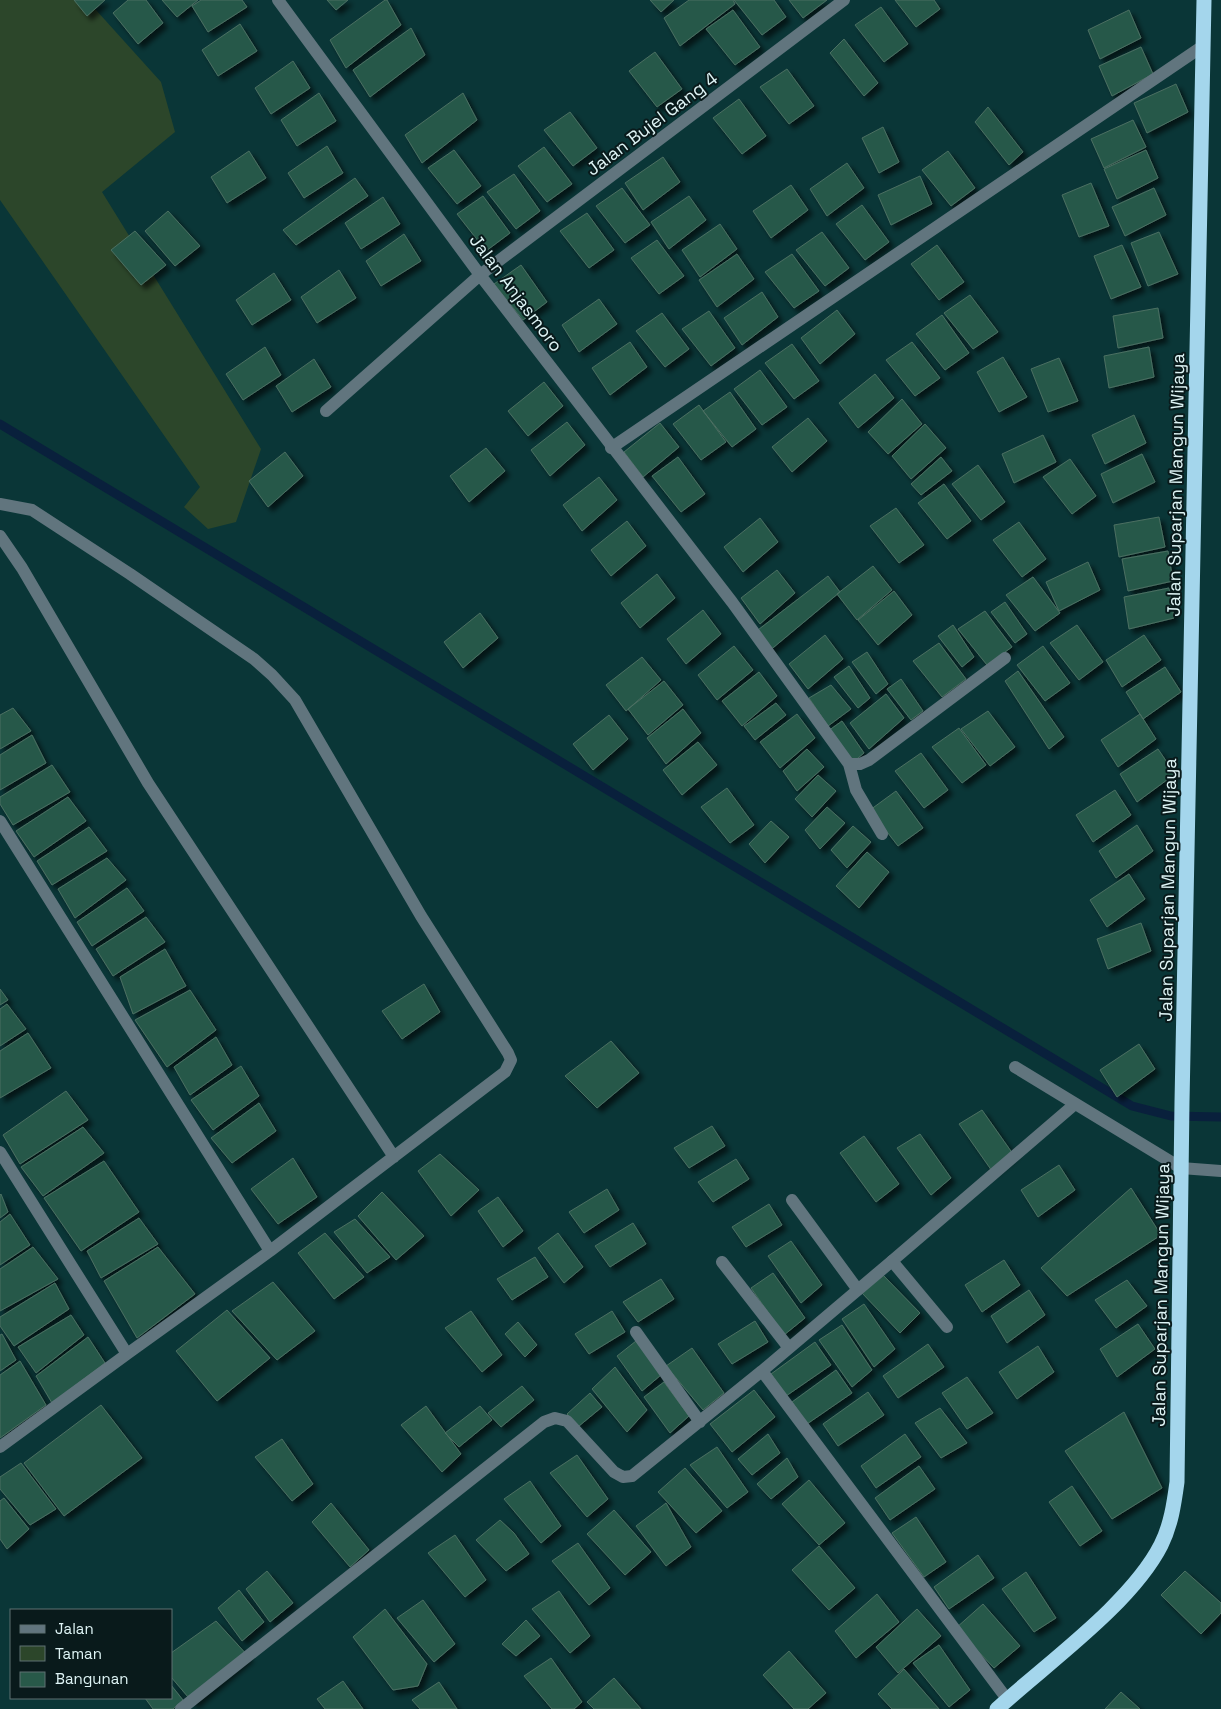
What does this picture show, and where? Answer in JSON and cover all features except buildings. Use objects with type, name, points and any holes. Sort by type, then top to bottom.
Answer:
[{"type":"highway","name":"Jalan Suparjan Mangun Wijaya","points":[[1002,1704],[1112,1607],[1147,1568],[1170,1525],[1178,1482],[1182,1102],[1204,0]]},
{"type":"street","name":"Jalan Anjasmoro","points":[[278,0],[480,275],[732,602],[849,764]]},
{"type":"street","name":"Jalan Bujel Gang 4","points":[[326,411],[480,275],[844,0]]},
{"type":"street","points":[[612,448],[1203,46]]},
{"type":"street","points":[[0,504],[32,510],[138,580],[254,659],[295,700],[421,916],[508,1052],[511,1060],[506,1072],[270,1251],[0,1447]]},
{"type":"street","points":[[0,536],[22,568],[148,783],[394,1156]]},
{"type":"street","points":[[882,834],[856,790],[849,764],[860,764],[869,760],[1005,658]]},
{"type":"street","points":[[0,821],[270,1251]]},
{"type":"street","points":[[1015,1067],[1181,1168],[1221,1171]]},
{"type":"street","points":[[181,1709],[544,1422],[555,1418],[566,1421],[614,1472],[627,1477],[632,1476],[762,1371],[1074,1104]]},
{"type":"street","points":[[0,1152],[127,1354]]},
{"type":"street","points":[[792,1200],[858,1290]]},
{"type":"street","points":[[892,1261],[947,1327]]},
{"type":"street","points":[[722,1262],[789,1348]]},
{"type":"street","points":[[636,1332],[700,1422]]},
{"type":"street","points":[[762,1371],[1002,1704]]},
{"type":"green space","points":[[0,0],[87,0],[161,82],[175,132],[102,192],[261,449],[236,522],[208,529],[184,507],[200,487],[0,200]]},
{"type":"waterway","points":[[0,424],[1132,1106],[1171,1116],[1221,1117]]}]
